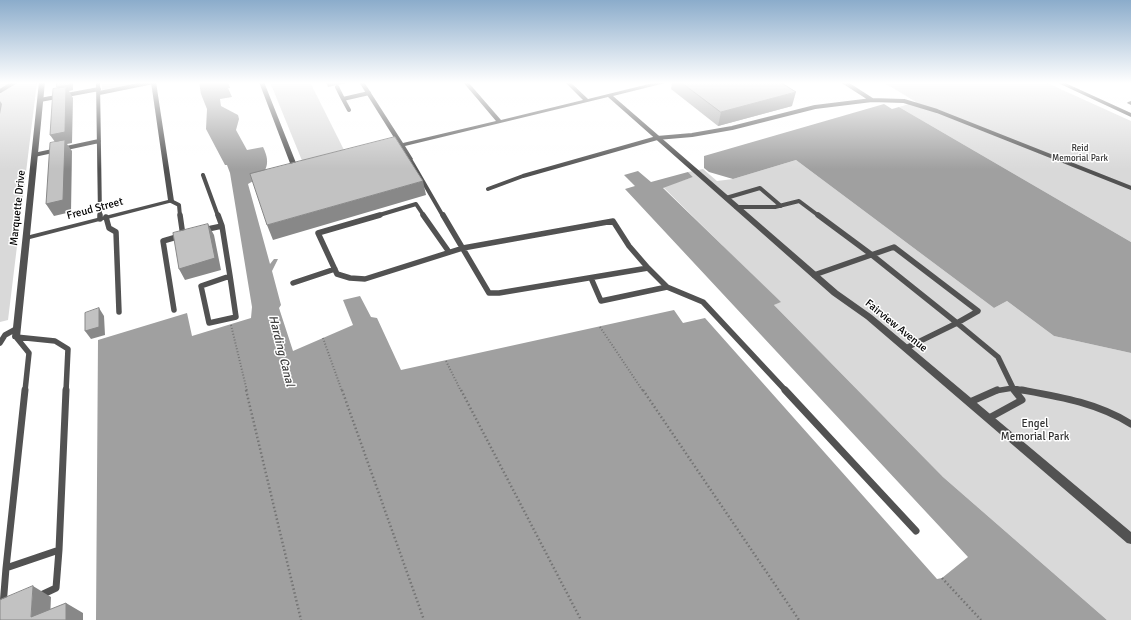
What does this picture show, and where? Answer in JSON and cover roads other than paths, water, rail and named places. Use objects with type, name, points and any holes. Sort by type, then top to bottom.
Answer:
[{"type":"street","name":"Marquette Drive","points":[[16,333],[39,111]]},
{"type":"street","points":[[157,111],[171,201]]},
{"type":"street","points":[[272,111],[296,171],[303,169]]},
{"type":"street","points":[[380,111],[410,159]]},
{"type":"street","points":[[490,111],[499,121]]},
{"type":"street","points":[[386,149],[541,111]]},
{"type":"street","name":"Fairview Avenue","points":[[627,111],[835,294],[869,317],[1131,538]]},
{"type":"street","name":"Freud Street","points":[[26,238],[171,201]]},
{"type":"lane","points":[[99,111],[103,218],[108,228],[116,232],[119,312]]},
{"type":"lane","points":[[488,190],[523,176],[657,138],[699,134],[732,128],[799,111]]},
{"type":"lane","points":[[937,111],[1131,188]]},
{"type":"lane","points":[[34,156],[99,141]]},
{"type":"lane","points":[[410,159],[489,292],[499,293],[648,268]]},
{"type":"lane","points":[[203,175],[222,226],[230,276],[236,317],[209,324],[201,286],[230,276]]},
{"type":"lane","points":[[726,198],[760,188],[781,206]]},
{"type":"lane","points":[[171,201],[179,205],[183,236]]},
{"type":"lane","points":[[736,207],[781,206],[799,201],[872,255],[998,357],[1022,400],[989,418]]},
{"type":"lane","points":[[449,252],[416,204],[318,233],[337,274],[350,278],[365,279],[464,248],[613,221],[629,246],[648,268],[667,287],[703,302],[916,531]]},
{"type":"lane","points":[[196,232],[222,226]]},
{"type":"lane","points":[[174,310],[163,241],[189,234]]},
{"type":"lane","points":[[814,275],[894,247],[978,311],[906,348]]},
{"type":"lane","points":[[293,283],[335,269]]},
{"type":"lane","points":[[591,278],[602,301],[667,287]]},
{"type":"lane","points":[[4,610],[6,568],[29,353],[16,333]]},
{"type":"lane","points":[[0,343],[5,336],[16,333],[55,342],[68,349],[56,588],[29,600]]},
{"type":"lane","points":[[970,402],[999,388],[1014,388],[1098,406],[1116,413],[1131,424]]},
{"type":"lane","points":[[6,568],[59,550]]},
{"type":"water","name":"Harding Canal","points":[[207,111],[230,111],[238,115],[239,119],[236,130],[247,150],[263,147],[266,153],[266,169],[259,177],[248,184],[270,264],[274,259],[278,259],[272,271],[281,305],[279,308],[293,351],[353,325],[343,300],[360,296],[371,317],[377,318],[401,370],[674,310],[683,323],[705,318],[937,579],[942,578],[968,557],[625,189],[635,186],[624,175],[638,171],[651,182],[688,172],[693,177],[663,188],[781,302],[774,305],[943,477],[1107,620],[96,620],[98,340],[187,313],[192,336],[251,318],[252,307],[230,173],[206,129]]},
{"type":"water","points":[[860,111],[906,111],[1131,242],[1131,353],[1054,336],[1007,301],[994,308],[796,160],[733,179],[709,172],[704,168],[704,156]]},
{"type":"park label","name":"Reid Memorial Park","points":[[1080,154]]},
{"type":"park label","name":"Engel Memorial Park","points":[[1035,430]]}]
